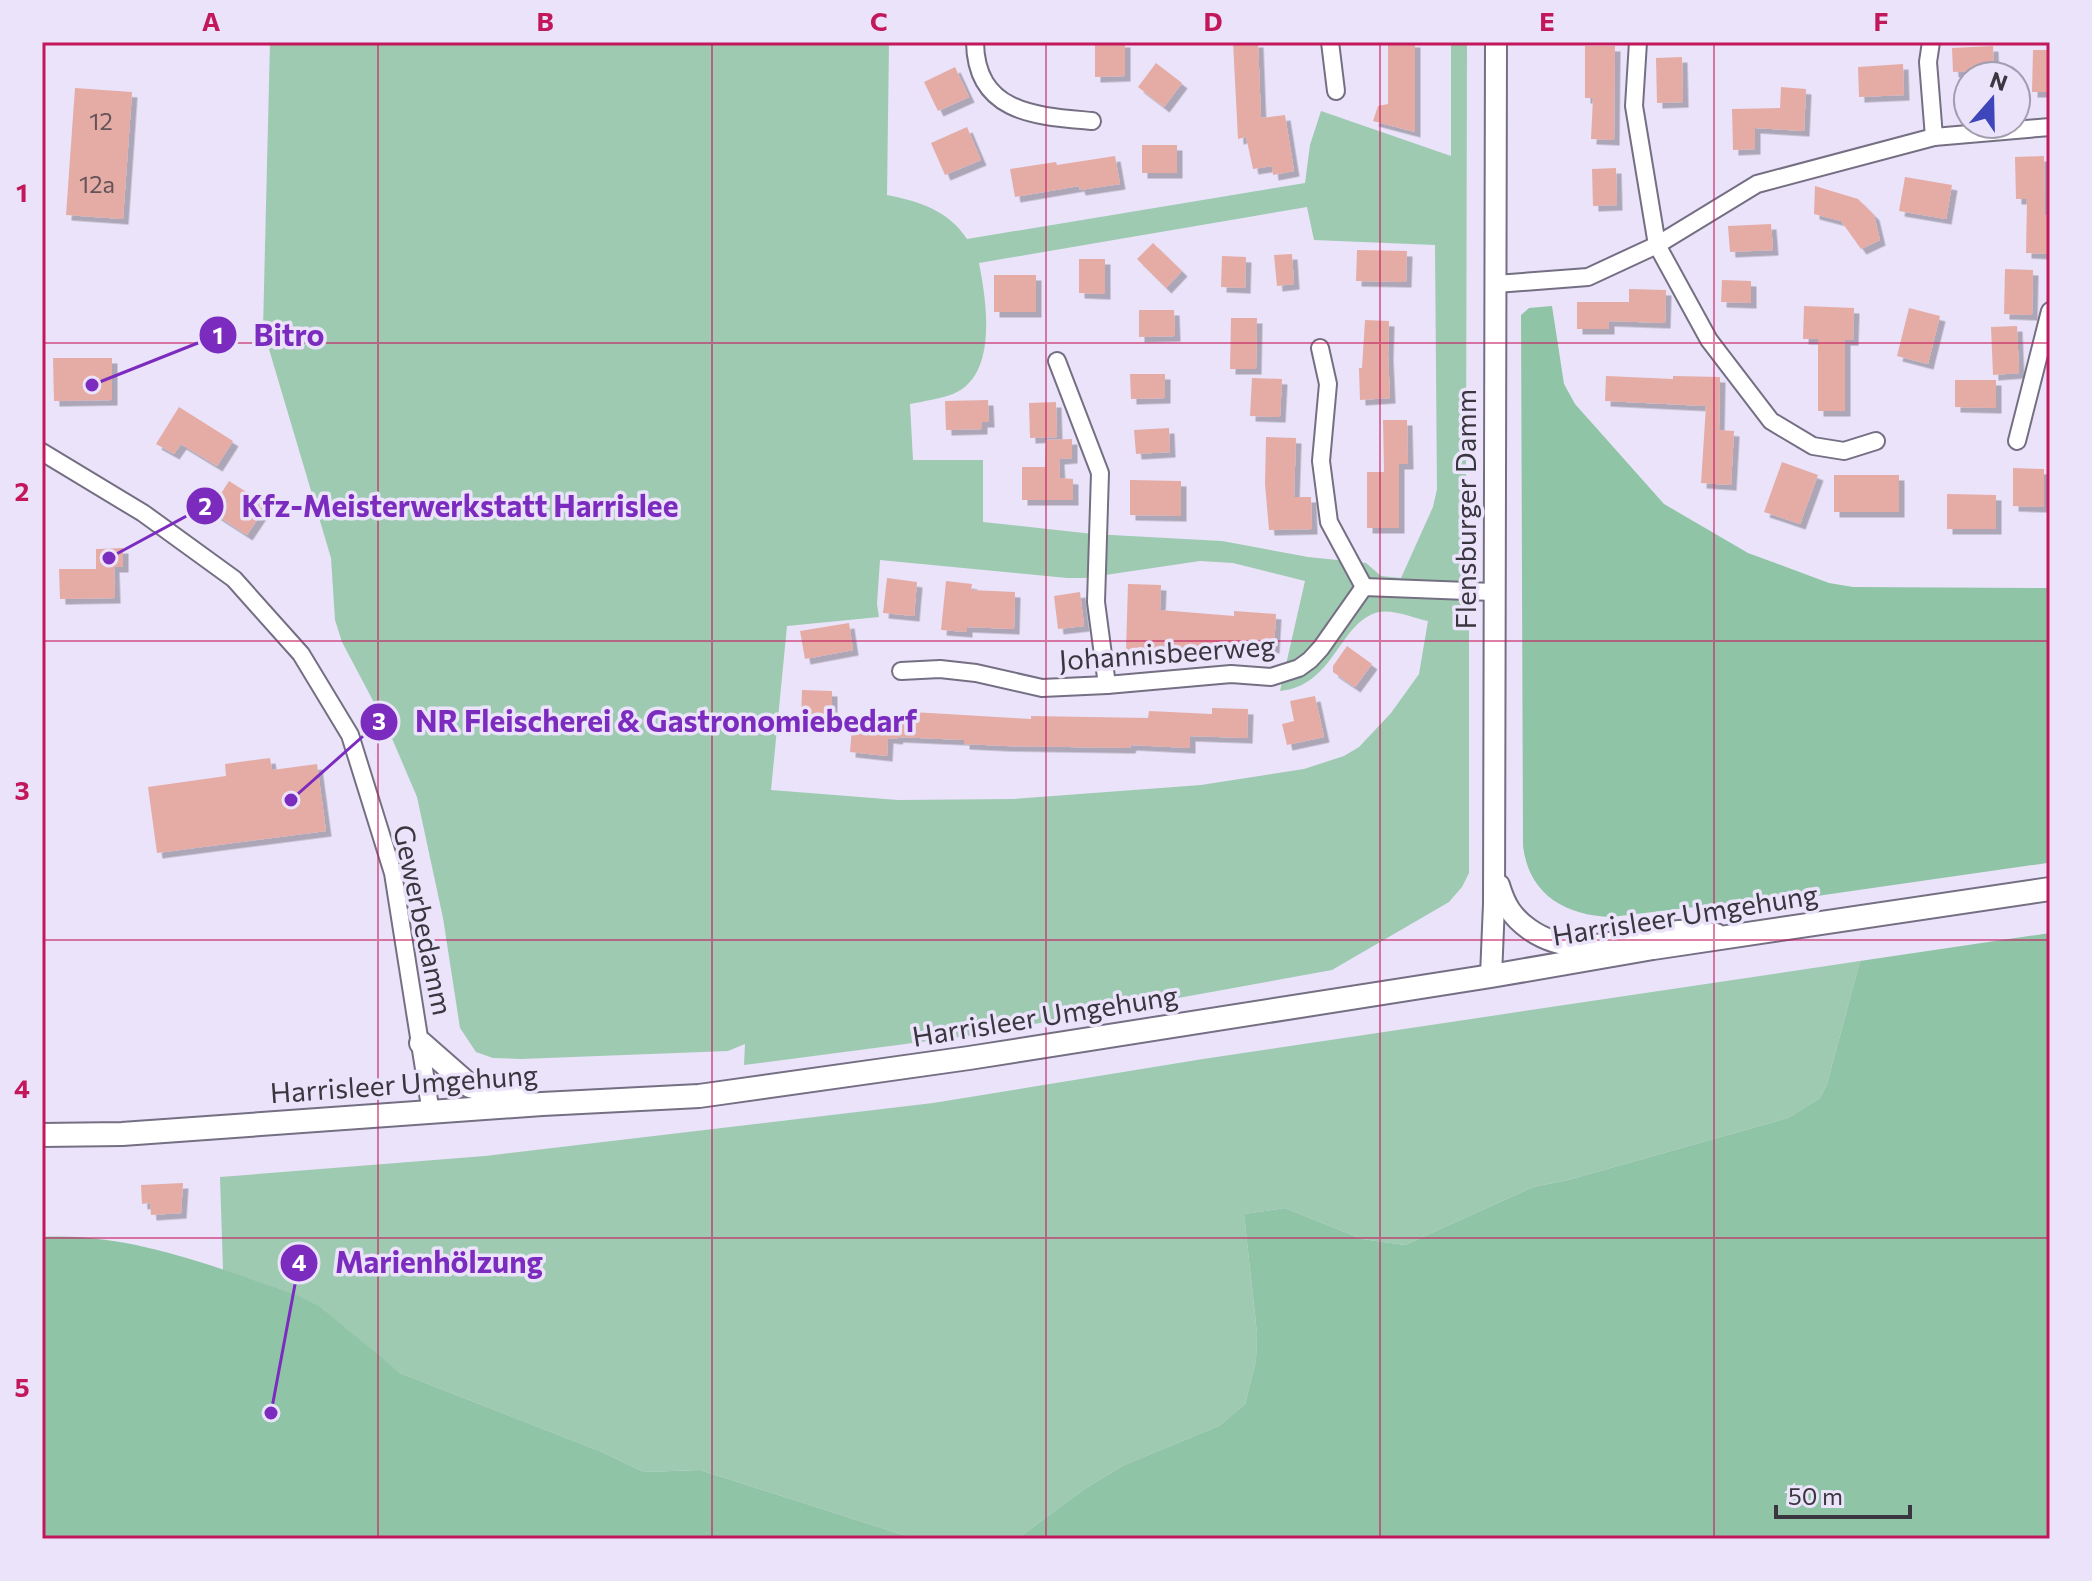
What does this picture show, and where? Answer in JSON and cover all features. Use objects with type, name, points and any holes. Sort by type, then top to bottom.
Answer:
[{"type":"main road","name":"Harrisleer Umgehung","points":[[42,1135],[122,1134],[699,1096],[969,1058],[2050,889]]},
{"type":"main road","points":[[421,1043],[470,1086],[542,1104]]},
{"type":"street","points":[[975,42],[983,81],[1001,101],[1032,115],[1092,121]]},
{"type":"street","points":[[1330,42],[1336,91]]},
{"type":"street","name":"Flensburger Damm","points":[[1491,976],[1496,42]]},
{"type":"street","points":[[1638,42],[1634,106],[1657,245],[1709,340],[1771,421],[1813,446],[1844,451],[1876,441]]},
{"type":"street","points":[[1931,42],[1928,62],[1934,137]]},
{"type":"street","points":[[1496,284],[1588,277],[1657,245],[1757,184],[1934,137],[2050,127]]},
{"type":"street","points":[[2017,441],[2050,311]]},
{"type":"street","points":[[1320,348],[1328,384],[1321,461],[1329,522],[1364,587],[1493,592]]},
{"type":"street","points":[[1057,361],[1100,473],[1096,602],[1107,685]]},
{"type":"street","name":"Gewerbedamm","points":[[42,452],[143,513],[234,579],[301,654],[350,735],[389,859],[431,1113]]},
{"type":"street","name":"Johannisbeerweg","points":[[901,671],[940,669],[976,673],[1042,688],[1206,675],[1271,677],[1299,668],[1321,648],[1364,587]]},
{"type":"street","points":[[1493,866],[1504,903],[1518,922],[1563,946],[1581,947],[1682,931],[1736,937]]},
{"type":"green space","points":[[270,42],[889,42],[887,195],[910,200],[942,214],[967,239],[1305,183],[1310,145],[1321,111],[1451,156],[1451,42],[1467,42],[1469,873],[1449,902],[1332,970],[974,1035],[744,1065],[745,1044],[728,1051],[521,1059],[493,1058],[476,1052],[460,1028],[443,918],[417,797],[388,729],[342,642],[335,620],[331,558],[263,329]],"holes":[[[1307,207],[1314,240],[1435,245],[1437,489],[1433,507],[1401,578],[1381,576],[1366,563],[1308,557],[1222,541],[1093,534],[983,522],[983,460],[913,460],[910,404],[948,396],[968,384],[983,354],[986,315],[979,263]],[[880,560],[1067,578],[1200,561],[1233,563],[1305,581],[1280,691],[1298,687],[1313,678],[1354,627],[1366,618],[1385,611],[1428,621],[1419,674],[1391,713],[1359,747],[1344,756],[1304,769],[1201,785],[1014,799],[898,800],[771,790],[787,626],[879,617]]]},
{"type":"green space","points":[[1552,306],[1564,384],[1575,404],[1664,504],[1748,553],[1829,583],[1853,587],[2046,588],[2050,585],[2050,855],[2047,863],[1803,898],[1754,900],[1611,917],[1578,912],[1552,899],[1541,889],[1527,863],[1523,846],[1521,315],[1529,308]]},
{"type":"green space","points":[[2050,933],[2050,1539],[1017,1539],[1083,1490],[1124,1465],[1219,1426],[1245,1404],[1256,1360],[1257,1333],[1244,1214],[1285,1208],[1362,1239],[1405,1245],[1533,1187],[1788,1118],[1820,1098],[1827,1084],[1860,961]]},
{"type":"green space","points":[[1860,961],[1827,1084],[1820,1098],[1788,1118],[1533,1187],[1405,1245],[1362,1239],[1285,1208],[1244,1214],[1257,1333],[1256,1360],[1245,1404],[1219,1426],[1124,1465],[1083,1490],[1017,1539],[916,1539],[700,1470],[644,1472],[602,1452],[400,1373],[295,1294],[223,1270],[220,1177],[485,1156],[933,1103],[1203,1059]]},
{"type":"green space","points":[[42,1237],[75,1237],[139,1246],[295,1294],[320,1307],[400,1373],[602,1452],[644,1472],[700,1470],[916,1539],[42,1539]]},
{"type":"building","points":[[1095,42],[1125,42],[1125,76],[1095,77]]},
{"type":"building","points":[[1233,42],[1258,42],[1261,118],[1285,115],[1294,171],[1273,175],[1272,166],[1253,169],[1246,137],[1238,139]]},
{"type":"building","points":[[1388,42],[1415,42],[1415,132],[1373,121],[1378,106],[1388,104]]},
{"type":"building","points":[[1585,46],[1615,46],[1614,140],[1591,139],[1593,98],[1585,98]]},
{"type":"building","points":[[1993,46],[1994,60],[1952,60],[1952,48]]},
{"type":"building","points":[[2033,50],[2050,50],[2050,92],[2032,92]]},
{"type":"building","points":[[1682,57],[1683,102],[1657,103],[1656,58]]},
{"type":"building","points":[[1156,63],[1182,83],[1164,107],[1138,87]]},
{"type":"building","points":[[1903,64],[1904,95],[1859,97],[1858,67]]},
{"type":"building","points":[[955,67],[969,97],[938,111],[924,82]]},
{"type":"building","points":[[1781,87],[1806,89],[1804,131],[1755,128],[1755,149],[1733,150],[1732,109],[1780,108]]},
{"type":"building","points":[[75,88],[132,92],[123,219],[66,215]]},
{"type":"building","points":[[967,127],[981,160],[945,175],[931,143]]},
{"type":"building","points":[[1142,145],[1177,145],[1177,173],[1142,173]]},
{"type":"building","points":[[1115,156],[1120,184],[1080,190],[1079,186],[1015,197],[1010,169]]},
{"type":"building","points":[[2044,156],[2045,215],[2049,215],[2048,254],[2026,253],[2027,199],[2016,199],[2015,157]]},
{"type":"building","points":[[1616,168],[1617,205],[1593,206],[1592,169]]},
{"type":"building","points":[[1905,177],[1952,185],[1946,219],[1899,211]]},
{"type":"building","points":[[1815,186],[1858,199],[1874,215],[1880,240],[1861,249],[1841,221],[1814,214]]},
{"type":"building","points":[[1771,224],[1773,250],[1730,252],[1728,226]]},
{"type":"building","points":[[1153,243],[1182,271],[1166,288],[1137,259]]},
{"type":"building","points":[[1357,250],[1407,251],[1406,282],[1356,281]]},
{"type":"building","points":[[1292,254],[1294,284],[1277,286],[1274,255]]},
{"type":"building","points":[[1222,256],[1246,257],[1245,288],[1221,287]]},
{"type":"building","points":[[1079,259],[1105,259],[1105,294],[1079,293]]},
{"type":"building","points":[[2005,269],[2033,270],[2032,315],[2004,314]]},
{"type":"building","points":[[994,275],[1036,275],[1036,312],[994,312]]},
{"type":"building","points":[[1722,280],[1751,281],[1751,303],[1721,302]]},
{"type":"building","points":[[1629,289],[1666,290],[1665,323],[1609,321],[1609,329],[1577,329],[1577,302],[1629,302]]},
{"type":"building","points":[[1804,306],[1854,308],[1853,340],[1845,340],[1845,411],[1818,411],[1818,339],[1803,339]]},
{"type":"building","points":[[1909,308],[1940,316],[1928,364],[1897,356]]},
{"type":"building","points":[[1139,310],[1174,310],[1175,336],[1139,337]]},
{"type":"building","points":[[1231,318],[1257,318],[1256,369],[1230,369]]},
{"type":"building","points":[[1365,320],[1389,321],[1390,398],[1360,400],[1359,368],[1362,368]]},
{"type":"building","points":[[2017,326],[2019,373],[1993,375],[1991,327]]},
{"type":"building","points":[[53,358],[112,358],[112,400],[54,401]]},
{"type":"building","points":[[1130,374],[1165,374],[1165,398],[1131,399]]},
{"type":"building","points":[[1606,376],[1673,379],[1673,376],[1720,377],[1719,430],[1734,431],[1731,485],[1701,483],[1706,406],[1605,401]]},
{"type":"building","points":[[1252,378],[1282,379],[1280,417],[1250,416]]},
{"type":"building","points":[[1955,380],[1996,380],[1996,408],[1955,407]]},
{"type":"building","points":[[988,400],[989,422],[982,422],[982,429],[946,430],[945,401]]},
{"type":"building","points":[[1056,402],[1057,437],[1030,438],[1029,403]]},
{"type":"building","points":[[179,407],[233,441],[217,466],[181,444],[174,454],[156,444]]},
{"type":"building","points":[[1383,420],[1407,420],[1408,464],[1399,464],[1399,528],[1367,528],[1367,472],[1384,472]]},
{"type":"building","points":[[1169,428],[1170,452],[1136,454],[1134,430]]},
{"type":"building","points":[[1266,437],[1296,438],[1294,497],[1311,497],[1312,529],[1269,530],[1265,484]]},
{"type":"building","points":[[1072,439],[1072,458],[1059,459],[1060,478],[1073,479],[1073,500],[1022,500],[1022,467],[1045,467],[1046,440]]},
{"type":"building","points":[[1782,462],[1818,475],[1800,524],[1764,512]]},
{"type":"building","points":[[2013,468],[2044,469],[2044,507],[2013,506]]},
{"type":"building","points":[[1834,475],[1899,475],[1899,512],[1834,512]]},
{"type":"building","points":[[1130,480],[1181,481],[1181,516],[1130,515]]},
{"type":"building","points":[[229,481],[267,505],[247,535],[210,511]]},
{"type":"building","points":[[1947,494],[1996,495],[1996,529],[1947,529]]},
{"type":"building","points":[[123,548],[123,567],[114,567],[115,598],[60,599],[59,569],[96,569],[96,549]]},
{"type":"building","points":[[887,578],[917,582],[914,616],[883,613]]},
{"type":"building","points":[[946,581],[972,584],[971,590],[1015,592],[1014,629],[967,627],[967,632],[941,630]]},
{"type":"building","points":[[1128,584],[1161,585],[1160,610],[1234,616],[1234,611],[1276,614],[1274,648],[1212,644],[1212,649],[1159,645],[1159,651],[1126,650]]},
{"type":"building","points":[[1080,592],[1084,626],[1058,629],[1054,596]]},
{"type":"building","points":[[849,623],[853,650],[805,659],[800,631]]},
{"type":"building","points":[[1347,646],[1372,664],[1355,687],[1333,672],[1333,666]]},
{"type":"building","points":[[802,690],[832,691],[832,720],[801,719]]},
{"type":"building","points":[[1315,696],[1324,737],[1287,745],[1282,724],[1294,721],[1290,701]]},
{"type":"building","points":[[1212,708],[1248,709],[1247,738],[1190,736],[1190,748],[1131,745],[1130,748],[1006,746],[964,744],[964,740],[898,737],[888,738],[887,756],[850,752],[852,727],[884,730],[885,716],[912,718],[913,712],[1031,719],[1031,716],[1148,718],[1149,711],[1212,714]]},
{"type":"building","points":[[270,758],[272,770],[317,764],[326,831],[157,853],[148,787],[226,776],[225,764]]},
{"type":"building","points":[[183,1183],[181,1213],[151,1215],[150,1203],[142,1204],[141,1185]]},
{"type":"place","name":"Bitro","points":[[92,385]]},
{"type":"place","name":"Kfz-Meisterwerkstatt Harrislee","points":[[109,558]]},
{"type":"place","name":"NR Fleischerei & Gastronomiebedarf","points":[[291,800]]},
{"type":"place","name":"Marienhölzung","points":[[271,1413]]}]
